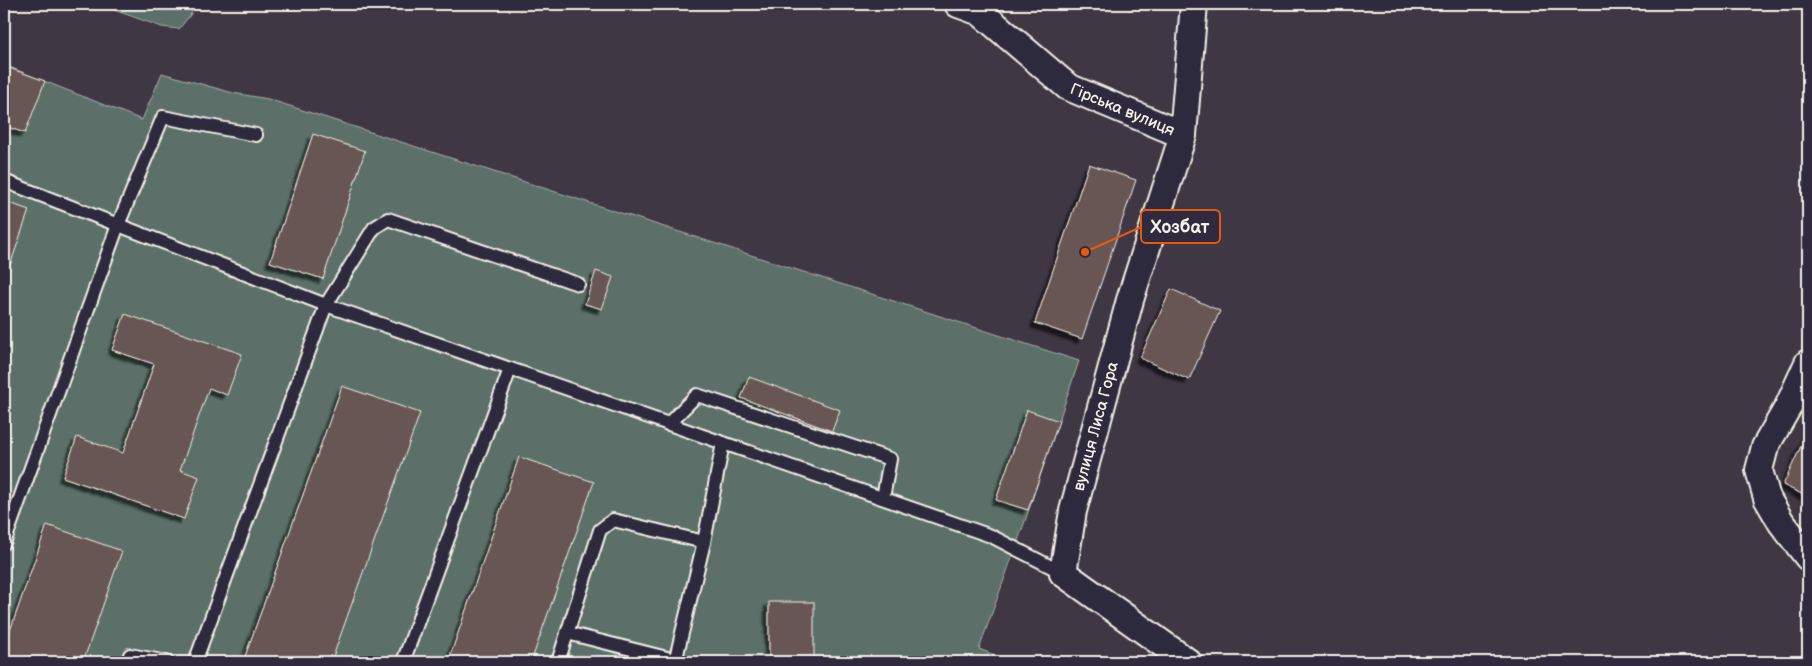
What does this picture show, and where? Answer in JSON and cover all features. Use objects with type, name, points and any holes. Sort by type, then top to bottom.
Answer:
[{"type":"street","name":"Гірська вулиця","points":[[958,4],[980,12],[1068,87],[1183,135],[1194,4]]},
{"type":"street","name":"вулиця Лиса Гора","points":[[1063,573],[1073,511],[1130,300],[1183,135]]},
{"type":"street","points":[[1808,363],[1788,406],[1765,447],[1759,470],[1768,498],[1781,522],[1808,557]]},
{"type":"street","points":[[1063,573],[1188,662]]},
{"type":"lane","points":[[4,543],[118,225],[163,117],[256,135]]},
{"type":"lane","points":[[4,181],[326,305],[991,536],[1063,573]]},
{"type":"lane","points":[[195,662],[326,305],[374,228],[388,219],[578,284]]},
{"type":"lane","points":[[403,662],[510,369]]},
{"type":"lane","points":[[668,424],[697,394],[890,459],[882,498]]},
{"type":"lane","points":[[567,634],[675,661],[704,542],[723,443]]},
{"type":"lane","points":[[558,662],[600,530],[613,520],[704,542]]},
{"type":"lane","points":[[128,662],[130,655],[167,662]]},
{"type":"green space","points":[[97,4],[194,4],[191,14],[179,29],[162,27]]},
{"type":"green space","points":[[4,65],[142,120],[162,73],[233,93],[268,99],[1079,361],[979,649],[1012,662],[4,662]]},
{"type":"building","points":[[4,66],[45,81],[25,133],[4,126]]},
{"type":"building","points":[[313,134],[365,151],[323,279],[270,262]]},
{"type":"building","points":[[1089,164],[1136,180],[1082,339],[1035,323]]},
{"type":"building","points":[[4,201],[29,210],[4,283]]},
{"type":"building","points":[[596,271],[613,277],[602,309],[585,304]]},
{"type":"building","points":[[1171,289],[1220,311],[1189,380],[1140,358]]},
{"type":"building","points":[[125,314],[242,354],[227,395],[209,388],[180,470],[199,477],[184,519],[63,477],[77,437],[123,453],[154,364],[112,350]]},
{"type":"building","points":[[749,377],[840,410],[832,431],[741,398]]},
{"type":"building","points":[[342,386],[420,413],[331,662],[243,662]]},
{"type":"building","points":[[1027,410],[1059,421],[1028,510],[996,500]]},
{"type":"building","points":[[1808,431],[1808,497],[1783,485]]},
{"type":"building","points":[[519,457],[594,482],[531,662],[448,662]]},
{"type":"building","points":[[47,525],[122,551],[83,662],[4,662],[4,648]]},
{"type":"building","points":[[769,602],[814,602],[814,662],[769,662]]},
{"type":"place","name":"Хозбат","points":[[1085,252]]}]
